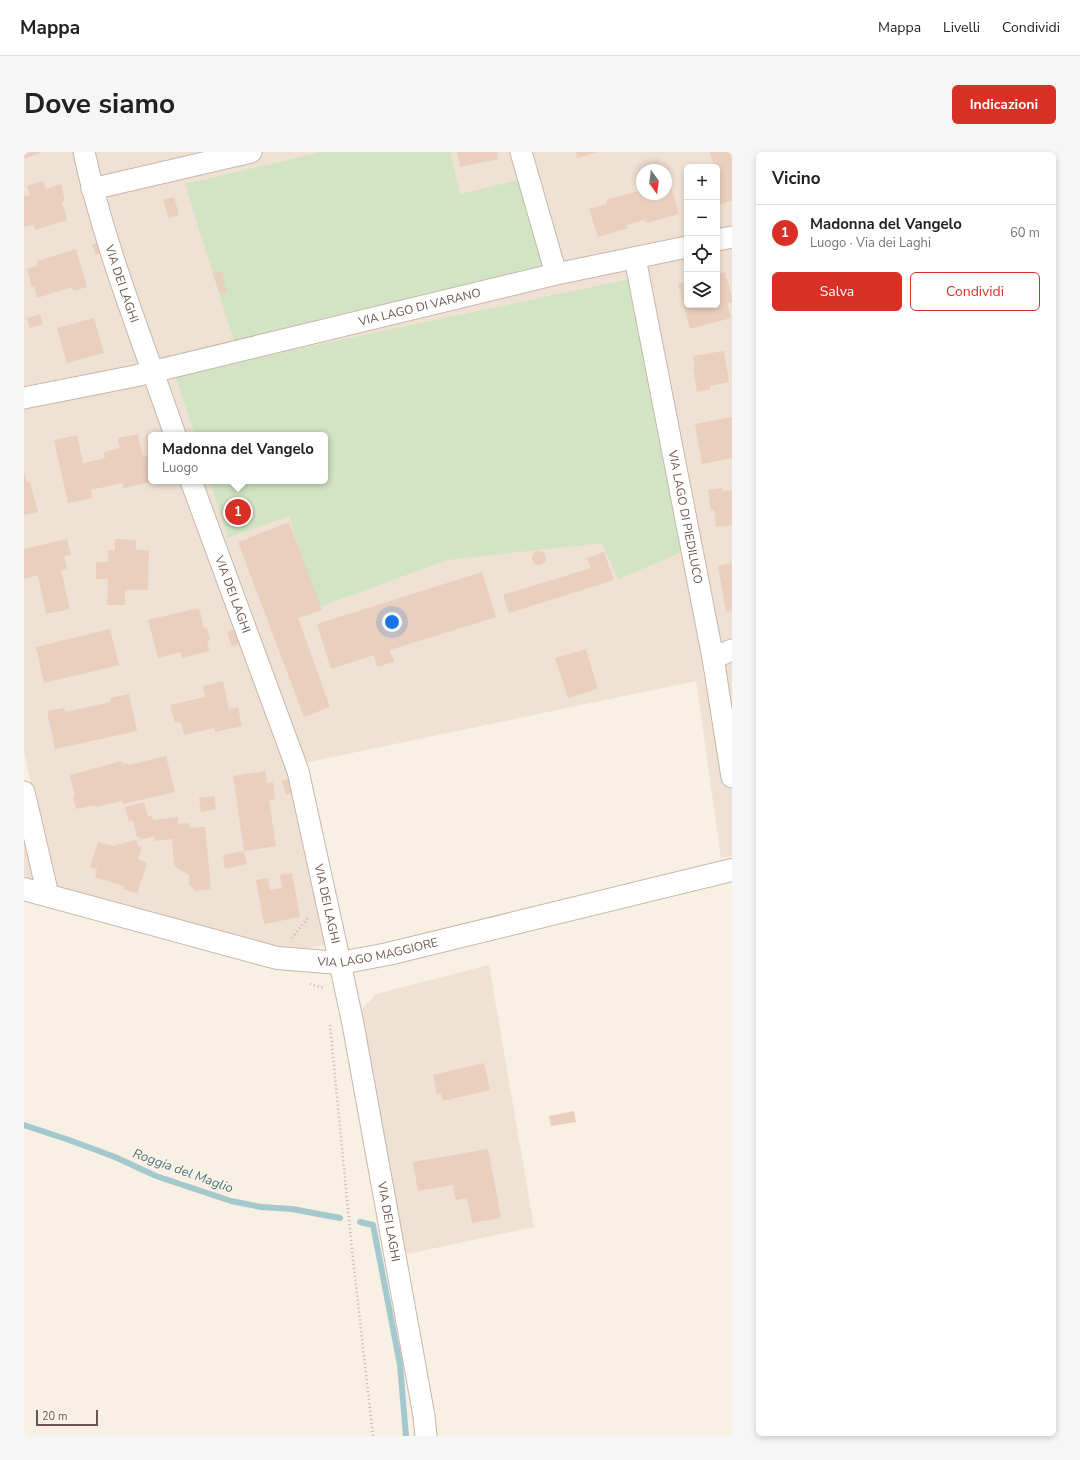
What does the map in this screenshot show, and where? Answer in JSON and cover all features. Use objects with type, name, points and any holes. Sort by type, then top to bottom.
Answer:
[{"type":"street","name":"VIA DEI LAGHI","points":[[84,152],[92,190],[131,314],[174,432]]},
{"type":"street","points":[[92,190],[251,152]]},
{"type":"street","points":[[521,152],[556,274]]},
{"type":"street","points":[[720,239],[732,237]]},
{"type":"street","name":"VIA LAGO DI VARANO","points":[[24,398],[153,372],[556,274],[684,248]]},
{"type":"street","name":"VIA LAGO DI PIEDILUCO","points":[[635,258],[713,658],[732,776]]},
{"type":"street","name":"VIA DEI LAGHI","points":[[192,484],[298,771],[340,963],[424,1416],[426,1436]]},
{"type":"street","points":[[713,658],[732,650]]},
{"type":"street","points":[[24,792],[48,895]]},
{"type":"street","name":"VIA LAGO MAGGIORE","points":[[24,889],[278,958],[340,963],[352,962],[388,954],[732,870]]},
{"type":"path","points":[[278,958],[307,919],[306,911]]},
{"type":"path","points":[[304,982],[326,988]]},
{"type":"path","points":[[330,1021],[347,1207],[373,1436]]},
{"type":"shaded area","points":[[24,152],[732,152],[732,856],[721,858],[696,681],[299,764],[344,940],[292,952],[53,887],[24,751]]},
{"type":"shaded area","points":[[24,792],[48,895],[24,889]]},
{"type":"shaded area","points":[[489,965],[534,1227],[398,1256],[356,1016],[376,994]]},
{"type":"green space","points":[[322,152],[450,152],[460,194],[522,179],[543,266],[234,341],[185,184]]},
{"type":"green space","points":[[630,279],[679,490],[680,553],[618,579],[602,543],[447,560],[322,606],[314,600],[289,516],[228,538],[211,484],[328,484],[328,432],[194,432],[175,375]]},
{"type":"building","points":[[24,152],[42,152],[24,159]]},
{"type":"building","points":[[457,152],[497,152],[498,159],[460,167]]},
{"type":"building","points":[[576,152],[597,152],[577,158]]},
{"type":"building","points":[[710,152],[732,152],[732,201],[720,204],[720,164],[713,164]]},
{"type":"building","points":[[43,181],[46,189],[61,184],[65,201],[62,202],[67,220],[35,230],[33,224],[24,227],[24,196],[30,195],[27,186]]},
{"type":"building","points":[[672,190],[679,214],[646,223],[645,220],[627,225],[628,228],[598,237],[589,209],[607,204],[606,200],[636,192],[636,200],[672,200]]},
{"type":"building","points":[[174,197],[179,215],[169,218],[163,200]]},
{"type":"building","points":[[97,243],[101,253],[96,255],[92,245]]},
{"type":"building","points":[[76,249],[87,287],[73,291],[72,287],[37,298],[27,269],[38,265],[37,261]]},
{"type":"building","points":[[221,271],[227,292],[220,294],[213,274]]},
{"type":"building","points":[[725,272],[732,297],[732,302],[727,303],[731,318],[690,329],[684,308],[720,308],[720,273]]},
{"type":"building","points":[[684,283],[684,306],[678,284]]},
{"type":"building","points":[[40,314],[43,324],[30,328],[27,318]]},
{"type":"building","points":[[94,318],[104,353],[67,363],[57,328]]},
{"type":"building","points":[[724,351],[729,382],[710,386],[711,389],[697,392],[693,367],[695,367],[693,356]]},
{"type":"building","points":[[732,417],[732,458],[702,464],[695,424]]},
{"type":"building","points":[[138,434],[143,457],[148,456],[148,483],[124,488],[122,483],[91,490],[92,498],[68,503],[54,440],[77,435],[83,463],[105,458],[104,452],[120,448],[118,438]]},
{"type":"building","points":[[24,473],[27,483],[30,482],[38,512],[24,515]]},
{"type":"building","points":[[723,488],[723,491],[732,490],[732,525],[716,527],[714,510],[711,511],[708,490]]},
{"type":"building","points":[[289,522],[322,610],[298,618],[330,707],[304,717],[238,542]]},
{"type":"building","points":[[67,539],[71,555],[64,556],[67,569],[61,570],[70,609],[46,614],[38,575],[24,579],[24,549]]},
{"type":"building","points":[[115,539],[136,540],[136,550],[149,550],[148,590],[125,590],[125,605],[107,605],[108,579],[96,579],[96,562],[108,562],[108,550],[115,550]]},
{"type":"building","points":[[536,551],[542,551],[546,555],[546,561],[542,565],[536,565],[532,561],[532,555]]},
{"type":"building","points":[[604,552],[614,580],[509,613],[503,595],[591,568],[587,558]]},
{"type":"building","points":[[732,563],[732,611],[726,612],[718,566]]},
{"type":"building","points":[[482,572],[496,617],[390,650],[394,662],[377,667],[374,655],[331,669],[317,624]]},
{"type":"building","points":[[199,608],[204,628],[207,627],[210,640],[207,641],[210,651],[182,658],[181,652],[158,658],[148,620]]},
{"type":"building","points":[[110,629],[119,665],[44,683],[36,647]]},
{"type":"building","points":[[234,629],[239,644],[232,646],[227,632]]},
{"type":"building","points":[[586,649],[598,689],[568,698],[555,658]]},
{"type":"building","points":[[223,681],[229,709],[238,707],[242,726],[215,732],[214,728],[184,735],[181,722],[175,723],[170,705],[205,697],[203,686]]},
{"type":"building","points":[[129,694],[137,731],[55,749],[47,711],[64,708],[65,712],[111,702],[110,698]]},
{"type":"building","points":[[166,756],[175,792],[123,804],[122,801],[96,807],[95,805],[76,809],[73,797],[75,796],[70,775],[122,761],[123,764],[128,763],[129,765]]},
{"type":"building","points":[[265,771],[267,783],[273,782],[275,799],[269,800],[276,846],[244,851],[233,776]]},
{"type":"building","points":[[289,779],[292,793],[286,795],[282,780]]},
{"type":"building","points":[[214,796],[216,809],[201,812],[199,798]]},
{"type":"building","points":[[144,802],[148,817],[152,816],[153,820],[178,817],[178,824],[189,823],[190,828],[205,827],[211,889],[196,891],[189,884],[189,875],[174,866],[172,839],[155,841],[155,836],[140,840],[139,836],[137,837],[133,820],[129,822],[125,807]]},
{"type":"building","points":[[136,840],[138,846],[142,848],[138,859],[147,863],[137,894],[123,889],[124,886],[95,877],[97,869],[90,867],[98,842],[113,846]]},
{"type":"building","points":[[244,851],[247,864],[225,869],[223,855]]},
{"type":"building","points":[[292,873],[300,917],[264,924],[256,880],[268,878],[270,890],[282,888],[280,875]]},
{"type":"building","points":[[484,1063],[490,1090],[443,1101],[441,1093],[437,1094],[433,1075]]},
{"type":"building","points":[[574,1111],[576,1122],[551,1126],[549,1116]]},
{"type":"building","points":[[488,1149],[501,1218],[472,1223],[467,1198],[456,1200],[453,1185],[418,1191],[413,1162]]},
{"type":"waterway","name":"Roggia del Maglio","points":[[24,1125],[115,1157],[156,1176],[231,1201],[261,1207],[292,1209],[340,1218]]},
{"type":"waterway","name":"Roggia del Maglio","points":[[360,1222],[373,1225],[400,1365],[406,1436]]},
{"type":"place","name":"Madonna del Vangelo","points":[[238,512]]}]
